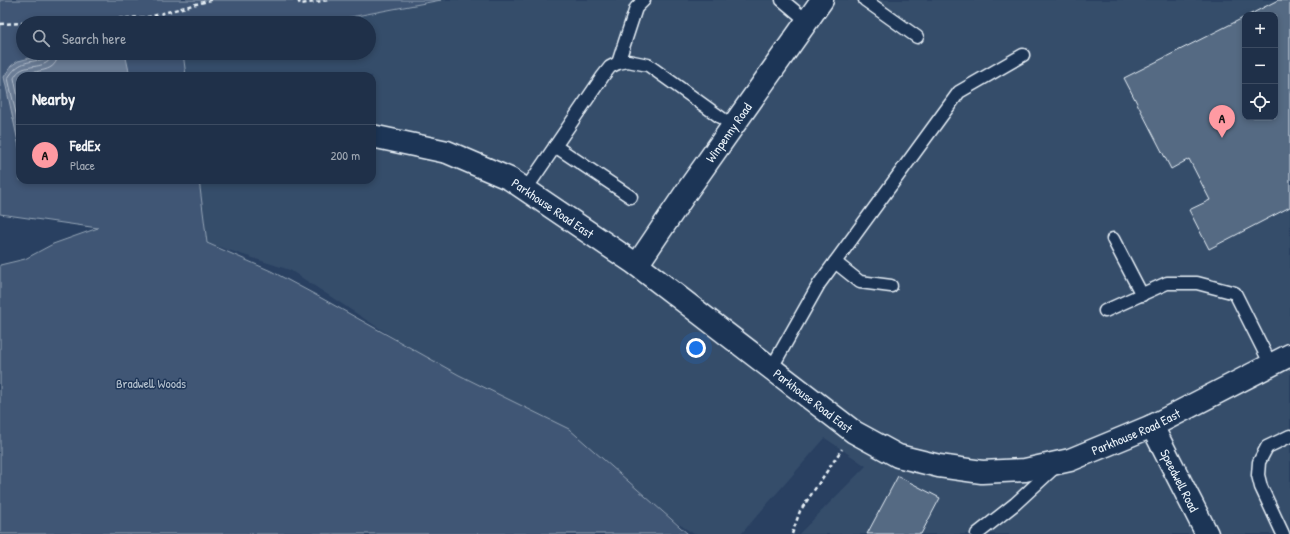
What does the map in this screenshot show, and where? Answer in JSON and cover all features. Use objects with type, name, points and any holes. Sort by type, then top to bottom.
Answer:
[{"type":"street","name":"Winpenny Road","points":[[636,266],[822,0]]},
{"type":"street","name":"Parkhouse Road East","points":[[376,137],[447,152],[510,179],[636,266],[854,432],[898,456],[939,466],[982,472],[1025,470],[1070,460],[1152,426],[1290,355]]},
{"type":"street","name":"Speedwell Road","points":[[1152,426],[1207,534]]},
{"type":"lane","points":[[618,63],[636,8],[644,0]]},
{"type":"lane","points":[[782,0],[807,21]]},
{"type":"lane","points":[[865,0],[917,37]]},
{"type":"lane","points":[[771,369],[819,284],[959,92],[1023,55]]},
{"type":"lane","points":[[526,189],[610,67],[628,60],[648,65],[734,127]]},
{"type":"lane","points":[[555,146],[631,197]]},
{"type":"lane","points":[[1113,239],[1142,295]]},
{"type":"lane","points":[[835,262],[860,282],[891,286]]},
{"type":"lane","points":[[1105,311],[1167,283],[1197,284],[1235,293],[1270,365]]},
{"type":"lane","points":[[1283,534],[1261,487],[1258,475],[1259,462],[1267,447],[1290,436]]},
{"type":"lane","points":[[977,534],[1015,504],[1060,462]]},
{"type":"path","points":[[153,16],[211,0]]},
{"type":"path","points":[[298,0],[300,4],[329,0]]},
{"type":"path","points":[[0,24],[16,23]]},
{"type":"path","points":[[792,534],[800,511],[854,432]]},
{"type":"shaded area","points":[[441,0],[1290,0],[1290,534],[799,534],[866,466],[825,438],[741,534],[694,534],[290,270],[207,243],[200,184],[376,184],[376,72],[185,72],[184,60],[376,60],[376,16],[356,16]]},
{"type":"green space","name":"Bradwell Woods","points":[[0,0],[441,0],[356,16],[16,16],[16,60],[184,60],[185,72],[16,72],[16,184],[200,184],[207,243],[271,271],[459,375],[569,429],[688,534],[0,534],[0,265],[25,259],[53,244],[98,228],[0,214]]},
{"type":"water","points":[[127,60],[129,72],[16,72],[16,132],[4,77],[11,66],[18,61]]},
{"type":"building","points":[[1278,0],[1290,0],[1290,207],[1209,249],[1189,210],[1210,200],[1189,159],[1171,169],[1124,78],[1242,19],[1242,120],[1278,120],[1278,12],[1255,12]]},
{"type":"building","points":[[898,476],[940,498],[921,534],[867,534]]},
{"type":"place","name":"FedEx","points":[[1222,138]]}]
